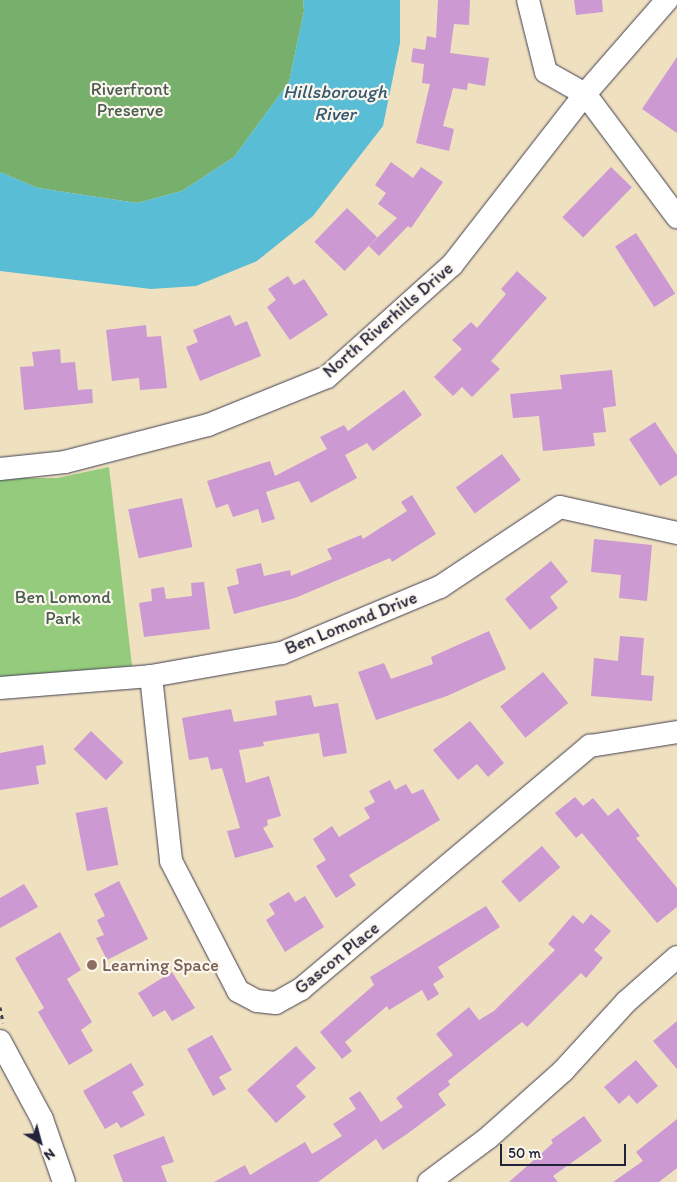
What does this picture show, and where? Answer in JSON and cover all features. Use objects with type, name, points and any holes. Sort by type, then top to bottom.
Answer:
[{"type":"street","points":[[528,0],[546,72],[585,94],[677,217]]},
{"type":"street","name":"North Riverhills Drive","points":[[0,469],[65,462],[208,425],[326,378],[452,265],[585,94],[667,0]]},
{"type":"street","name":"Ben Lomond Drive","points":[[0,688],[151,676],[282,653],[440,586],[560,507],[677,533]]},
{"type":"street","name":"Gascon Place","points":[[151,676],[171,861],[238,991],[257,1002],[276,1003],[301,989],[590,746],[677,732]]},
{"type":"street","points":[[429,1182],[488,1138],[563,1071],[626,1002],[677,957]]},
{"type":"street","points":[[0,1041],[42,1119],[64,1182]]},
{"type":"green space","name":"Riverfront Preserve","points":[[0,0],[303,0],[304,11],[289,82],[234,157],[182,191],[137,203],[38,188],[0,172]]},
{"type":"green space","name":"Ben Lomond Park","points":[[109,467],[132,666],[0,677],[0,478],[57,478]]},
{"type":"water","name":"Hillsborough River","points":[[303,0],[400,0],[400,43],[383,126],[313,216],[257,261],[196,286],[151,289],[0,271],[0,172],[38,188],[137,203],[182,191],[234,157],[289,82],[304,11]]},
{"type":"building","points":[[438,0],[470,0],[469,25],[454,24],[450,53],[489,58],[485,86],[468,83],[467,90],[453,88],[443,126],[454,129],[449,151],[416,143],[430,84],[422,83],[424,64],[411,62],[413,48],[425,50],[427,36],[436,38]]},
{"type":"building","points":[[574,0],[602,0],[603,12],[576,15]]},
{"type":"building","points":[[677,57],[677,133],[642,109]]},
{"type":"building","points":[[391,162],[413,178],[421,167],[443,182],[411,228],[408,226],[379,256],[369,246],[397,218],[378,204],[386,193],[375,185]]},
{"type":"building","points":[[611,167],[632,187],[583,237],[562,217]]},
{"type":"building","points":[[347,208],[377,237],[345,271],[314,242]]},
{"type":"building","points":[[636,233],[675,293],[654,307],[615,247]]},
{"type":"building","points":[[517,271],[547,298],[491,361],[500,369],[472,397],[462,387],[453,396],[434,377],[462,349],[452,340],[471,322],[477,328],[506,294],[501,289]]},
{"type":"building","points":[[288,276],[294,285],[304,279],[328,315],[290,340],[267,307],[276,300],[268,289]]},
{"type":"building","points":[[230,315],[235,326],[247,321],[261,356],[200,381],[186,347],[198,342],[193,330]]},
{"type":"building","points":[[146,325],[147,337],[161,336],[167,388],[140,390],[139,378],[112,381],[106,330]]},
{"type":"building","points":[[60,349],[61,363],[75,362],[78,390],[92,389],[93,403],[24,410],[20,367],[34,366],[32,352]]},
{"type":"building","points":[[612,370],[616,406],[603,408],[606,432],[593,433],[595,446],[543,451],[539,416],[513,418],[510,394],[562,389],[560,375]]},
{"type":"building","points":[[404,390],[422,415],[373,451],[367,443],[345,455],[357,478],[311,503],[299,481],[266,492],[275,519],[262,523],[258,509],[233,517],[228,504],[216,508],[207,481],[270,461],[275,476],[327,449],[320,437],[344,425],[348,431]]},
{"type":"building","points":[[655,422],[677,455],[677,475],[660,486],[629,439]]},
{"type":"building","points":[[502,454],[521,480],[475,513],[456,488]]},
{"type":"building","points":[[412,495],[436,534],[392,562],[390,558],[295,598],[234,614],[227,587],[239,584],[236,569],[261,563],[264,576],[290,570],[291,576],[332,559],[327,549],[361,535],[363,539],[407,511],[401,502]]},
{"type":"building","points":[[182,498],[192,547],[139,558],[128,509]]},
{"type":"building","points":[[594,539],[652,545],[647,601],[619,598],[621,575],[591,572]]},
{"type":"building","points":[[551,561],[568,582],[550,597],[558,608],[530,630],[505,599]]},
{"type":"building","points":[[204,582],[210,629],[144,637],[139,603],[152,601],[151,589],[164,587],[166,599],[192,596],[191,583]]},
{"type":"building","points":[[489,631],[506,669],[447,696],[376,720],[358,672],[384,663],[391,679],[433,664],[431,657]]},
{"type":"building","points":[[620,636],[644,638],[641,675],[654,676],[652,701],[591,696],[594,658],[618,661]]},
{"type":"building","points":[[543,672],[568,703],[525,738],[500,707]]},
{"type":"building","points":[[311,695],[314,707],[338,703],[347,753],[323,757],[319,733],[263,742],[264,746],[239,750],[246,783],[269,776],[281,816],[267,820],[268,825],[263,828],[274,847],[235,858],[227,831],[240,828],[222,768],[211,770],[208,757],[189,760],[182,718],[231,709],[234,722],[277,715],[275,701]]},
{"type":"building","points":[[470,721],[504,763],[488,777],[477,764],[458,780],[433,750]]},
{"type":"building","points":[[91,731],[123,762],[106,780],[74,749]]},
{"type":"building","points":[[43,745],[46,764],[36,766],[39,784],[0,790],[0,753]]},
{"type":"building","points":[[390,780],[395,790],[406,784],[412,794],[423,789],[440,820],[349,875],[356,885],[336,898],[316,866],[326,860],[313,839],[332,826],[339,837],[370,818],[364,808],[375,802],[369,791]]},
{"type":"building","points":[[575,797],[583,806],[593,798],[608,816],[618,808],[640,836],[636,838],[677,888],[677,907],[657,923],[582,833],[576,838],[555,813]]},
{"type":"building","points":[[107,807],[118,865],[87,871],[76,813]]},
{"type":"building","points":[[542,846],[560,867],[520,903],[501,881]]},
{"type":"building","points":[[119,881],[148,939],[107,960],[96,938],[104,935],[97,920],[105,916],[94,894]]},
{"type":"building","points":[[24,884],[38,907],[0,928],[0,898]]},
{"type":"building","points":[[289,892],[295,902],[305,896],[324,927],[285,952],[266,920],[275,914],[269,904]]},
{"type":"building","points":[[486,906],[500,927],[438,967],[444,977],[433,984],[439,994],[428,1001],[422,990],[389,1010],[387,1006],[345,1042],[352,1051],[342,1059],[320,1032],[374,985],[370,977]]},
{"type":"building","points":[[591,914],[611,931],[594,950],[603,958],[586,978],[581,973],[527,1027],[522,1022],[448,1081],[450,1085],[438,1094],[446,1105],[407,1134],[383,1150],[376,1139],[318,1182],[214,1182],[245,1165],[250,1175],[305,1142],[312,1154],[342,1136],[333,1124],[356,1109],[349,1098],[360,1091],[381,1122],[403,1107],[396,1098],[453,1055],[436,1034],[469,1007],[479,1020],[494,1011],[555,950],[548,944],[573,915],[583,924]]},
{"type":"building","points":[[60,932],[81,970],[67,979],[92,1022],[81,1030],[93,1051],[69,1065],[38,1012],[44,1008],[15,958]]},
{"type":"building","points":[[172,972],[195,1008],[172,1021],[165,1010],[153,1017],[138,993]]},
{"type":"building","points":[[677,1021],[677,1069],[653,1041]]},
{"type":"building","points":[[212,1035],[232,1070],[219,1077],[226,1089],[213,1096],[187,1049]]},
{"type":"building","points":[[296,1046],[316,1068],[296,1086],[306,1097],[276,1123],[247,1090]]},
{"type":"building","points":[[636,1060],[658,1086],[637,1104],[629,1095],[619,1104],[604,1087]]},
{"type":"building","points":[[131,1063],[144,1085],[132,1092],[145,1115],[121,1128],[117,1122],[105,1129],[83,1091]]},
{"type":"building","points":[[584,1116],[602,1141],[553,1176],[558,1182],[509,1182],[553,1143],[551,1140]]},
{"type":"building","points":[[677,1119],[677,1168],[659,1182],[613,1182],[643,1161],[636,1152]]},
{"type":"building","points":[[164,1136],[174,1162],[161,1166],[167,1182],[123,1182],[113,1155]]},
{"type":"place","name":"Learning Space","points":[[92,965]]}]
